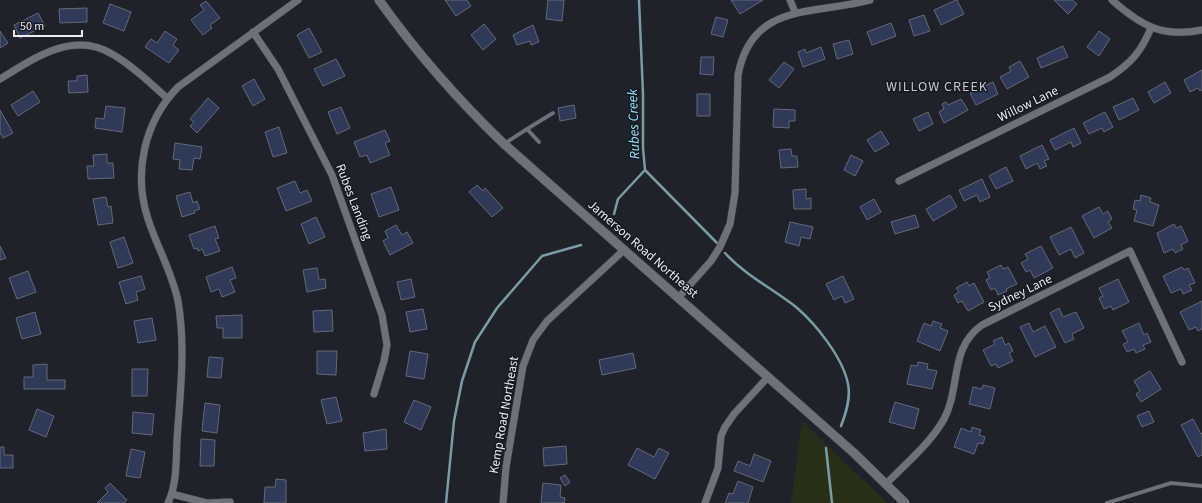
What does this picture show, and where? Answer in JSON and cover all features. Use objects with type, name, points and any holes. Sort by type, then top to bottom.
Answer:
[{"type":"street","points":[[168,503],[172,494],[182,355],[181,327],[178,301],[171,278],[147,218],[143,201],[141,171],[145,144],[157,114],[167,98],[188,78],[298,0]]},
{"type":"street","name":"Jamerson Road Northeast","points":[[378,0],[440,78],[474,116],[854,453],[905,503]]},
{"type":"street","points":[[790,0],[795,12]]},
{"type":"street","points":[[679,298],[711,261],[720,247],[730,224],[735,193],[738,87],[741,60],[753,40],[772,22],[795,12],[870,0]]},
{"type":"street","points":[[1112,0],[1125,12],[1151,28],[1176,33],[1202,30]]},
{"type":"street","name":"Willow Lane","points":[[899,181],[1110,77],[1123,68],[1138,54],[1151,28]]},
{"type":"street","name":"Rubes Landing","points":[[253,32],[278,69],[332,175],[382,315],[387,345],[384,361],[374,394]]},
{"type":"street","points":[[0,79],[38,56],[56,48],[85,45],[112,53],[167,98]]},
{"type":"street","name":"Kemp Road Northeast","points":[[503,503],[506,467],[523,366],[533,340],[547,321],[624,250]]},
{"type":"street","name":"Sydney Lane","points":[[886,484],[930,439],[944,418],[951,398],[960,358],[966,340],[971,333],[982,325],[1130,251],[1182,362]]},
{"type":"street","points":[[705,503],[718,468],[721,436],[725,427],[734,414],[768,377]]},
{"type":"street","points":[[172,494],[207,503],[230,502]]},
{"type":"lane","points":[[504,144],[553,113]]},
{"type":"lane","points":[[527,129],[539,142]]},
{"type":"lane","points":[[1107,503],[1171,483],[1202,486]]},
{"type":"green space","points":[[802,421],[887,503],[791,503]]},
{"type":"building","points":[[445,0],[467,0],[471,6],[456,16]]},
{"type":"building","points":[[548,0],[564,0],[562,21],[546,19]]},
{"type":"building","points":[[731,0],[763,0],[740,14]]},
{"type":"building","points":[[956,0],[964,14],[941,25],[934,10]]},
{"type":"building","points":[[1054,0],[1072,0],[1077,4],[1068,14]]},
{"type":"building","points":[[206,1],[220,18],[210,25],[212,28],[203,35],[191,20],[204,10],[200,5]]},
{"type":"building","points":[[110,4],[131,12],[124,31],[103,23]]},
{"type":"building","points":[[87,8],[87,22],[60,23],[59,9]]},
{"type":"building","points":[[38,13],[45,26],[20,38],[14,25]]},
{"type":"building","points":[[924,15],[930,31],[914,36],[909,20]]},
{"type":"building","points":[[716,17],[728,20],[723,37],[711,34]]},
{"type":"building","points":[[891,23],[896,36],[872,45],[867,32]]},
{"type":"building","points":[[484,24],[496,39],[483,50],[471,35]]},
{"type":"building","points":[[533,25],[539,42],[531,45],[530,41],[517,45],[513,35]]},
{"type":"building","points":[[309,28],[322,52],[309,58],[297,35]]},
{"type":"building","points":[[0,31],[8,43],[0,48]]},
{"type":"building","points":[[165,31],[177,39],[173,45],[179,50],[169,63],[145,47],[151,39],[157,43]]},
{"type":"building","points":[[1099,31],[1110,39],[1099,56],[1087,47]]},
{"type":"building","points":[[849,40],[853,54],[837,59],[833,44]]},
{"type":"building","points":[[1063,46],[1068,57],[1041,68],[1037,58]]},
{"type":"building","points":[[821,47],[825,59],[803,67],[798,52],[805,49],[806,53]]},
{"type":"building","points":[[701,57],[714,57],[713,75],[700,74]]},
{"type":"building","points":[[336,59],[345,76],[323,86],[314,69]]},
{"type":"building","points":[[1020,61],[1029,77],[1007,89],[1000,77],[1011,71],[1009,67]]},
{"type":"building","points":[[784,62],[794,69],[779,88],[769,80]]},
{"type":"building","points":[[1202,70],[1202,90],[1200,91],[1198,88],[1190,92],[1184,80]]},
{"type":"building","points":[[87,75],[88,92],[69,93],[68,81],[77,81],[77,76]]},
{"type":"building","points":[[254,79],[265,99],[253,106],[242,86]]},
{"type":"building","points":[[993,82],[998,94],[976,105],[970,93]]},
{"type":"building","points":[[1165,82],[1171,93],[1154,103],[1148,92]]},
{"type":"building","points":[[33,91],[40,102],[18,116],[11,105]]},
{"type":"building","points":[[697,94],[710,94],[710,116],[697,116]]},
{"type":"building","points":[[208,98],[219,108],[197,133],[190,126],[194,122],[190,119]]},
{"type":"building","points":[[1133,98],[1139,110],[1119,120],[1113,107]]},
{"type":"building","points":[[961,99],[968,110],[944,123],[939,112],[944,109],[942,104],[946,102],[948,105]]},
{"type":"building","points":[[574,105],[576,118],[560,121],[558,108]]},
{"type":"building","points":[[106,106],[125,108],[122,132],[95,128],[96,118],[104,119]]},
{"type":"building","points":[[341,107],[350,128],[337,134],[328,112]]},
{"type":"building","points":[[774,109],[795,110],[795,121],[789,121],[789,128],[773,127]]},
{"type":"building","points":[[0,110],[13,133],[3,138],[0,133]]},
{"type":"building","points":[[928,112],[933,124],[919,131],[913,119]]},
{"type":"building","points":[[1105,112],[1113,127],[1104,132],[1102,128],[1089,134],[1083,123]]},
{"type":"building","points":[[279,127],[287,153],[273,157],[265,132]]},
{"type":"building","points":[[1074,128],[1081,143],[1073,147],[1071,142],[1055,150],[1050,140]]},
{"type":"building","points":[[385,130],[390,141],[385,143],[390,155],[370,163],[367,155],[360,157],[354,142]]},
{"type":"building","points":[[881,131],[889,144],[875,152],[867,140]]},
{"type":"building","points":[[175,143],[202,147],[200,159],[194,158],[192,170],[179,169],[180,160],[173,159]]},
{"type":"building","points":[[1042,145],[1049,159],[1044,161],[1047,166],[1040,169],[1037,163],[1026,169],[1020,156]]},
{"type":"building","points":[[791,149],[792,156],[797,156],[798,167],[781,168],[779,150]]},
{"type":"building","points":[[107,154],[107,163],[113,163],[114,178],[88,179],[87,166],[94,166],[93,155]]},
{"type":"building","points":[[851,155],[863,161],[855,176],[844,170]]},
{"type":"building","points":[[1006,167],[1013,181],[996,189],[989,176]]},
{"type":"building","points":[[982,179],[990,197],[980,202],[977,195],[964,201],[959,190]]},
{"type":"building","points":[[295,181],[300,193],[307,190],[312,201],[286,211],[277,188]]},
{"type":"building","points":[[477,185],[483,191],[485,188],[503,208],[492,217],[469,192]]},
{"type":"building","points":[[391,187],[399,210],[379,217],[371,194]]},
{"type":"building","points":[[806,189],[806,199],[811,198],[811,209],[794,209],[793,190]]},
{"type":"building","points":[[190,192],[193,203],[197,201],[200,209],[194,211],[195,213],[182,217],[176,196]]},
{"type":"building","points":[[950,195],[957,207],[933,221],[926,209]]},
{"type":"building","points":[[1141,195],[1151,198],[1150,202],[1159,205],[1153,226],[1134,221],[1137,210],[1133,209],[1135,200],[1140,201]]},
{"type":"building","points":[[106,197],[108,207],[111,206],[113,223],[98,225],[93,199]]},
{"type":"building","points":[[874,199],[881,212],[867,220],[860,207]]},
{"type":"building","points":[[1099,207],[1103,214],[1108,211],[1112,219],[1108,222],[1112,228],[1094,238],[1082,216]]},
{"type":"building","points":[[915,215],[919,227],[895,234],[891,222]]},
{"type":"building","points":[[316,217],[325,237],[309,244],[301,224]]},
{"type":"building","points":[[790,222],[813,227],[810,239],[801,237],[799,246],[785,242]]},
{"type":"building","points":[[1174,224],[1176,228],[1181,226],[1188,241],[1181,245],[1183,249],[1175,253],[1173,249],[1164,253],[1157,233]]},
{"type":"building","points":[[396,225],[402,235],[407,232],[413,243],[390,255],[383,241],[388,238],[385,231]]},
{"type":"building","points":[[215,226],[219,238],[215,239],[220,251],[205,256],[202,249],[198,251],[197,248],[194,249],[189,235]]},
{"type":"building","points":[[1071,227],[1084,253],[1075,258],[1071,249],[1059,255],[1050,237]]},
{"type":"building","points":[[124,237],[133,263],[118,268],[110,242]]},
{"type":"building","points":[[0,246],[6,258],[0,260]]},
{"type":"building","points":[[1041,246],[1053,268],[1034,278],[1030,270],[1026,272],[1021,263],[1028,259],[1025,254]]},
{"type":"building","points":[[1001,265],[1003,269],[1008,267],[1017,284],[998,295],[995,288],[991,290],[986,280],[990,278],[987,272]]},
{"type":"building","points":[[232,267],[236,278],[230,280],[235,292],[222,297],[219,289],[211,292],[206,277]]},
{"type":"building","points":[[1182,267],[1184,270],[1188,268],[1195,283],[1189,285],[1192,290],[1183,294],[1181,289],[1171,293],[1163,276]]},
{"type":"building","points":[[317,268],[319,280],[325,279],[326,288],[307,292],[303,270]]},
{"type":"building","points":[[28,271],[36,292],[17,299],[9,278]]},
{"type":"building","points":[[141,276],[145,289],[136,292],[138,300],[126,304],[119,282]]},
{"type":"building","points":[[843,276],[854,299],[845,303],[842,296],[834,300],[826,284]]},
{"type":"building","points":[[411,279],[415,297],[401,300],[397,282]]},
{"type":"building","points":[[1118,279],[1129,302],[1113,310],[1111,306],[1104,309],[1099,298],[1103,296],[1099,288]]},
{"type":"building","points":[[967,282],[969,286],[974,283],[984,302],[968,311],[962,301],[958,303],[954,295],[959,292],[956,288]]},
{"type":"building","points":[[1202,301],[1202,329],[1198,331],[1196,327],[1189,330],[1180,312]]},
{"type":"building","points":[[1059,308],[1063,317],[1076,312],[1084,328],[1072,334],[1074,339],[1065,343],[1050,313]]},
{"type":"building","points":[[423,309],[427,329],[410,332],[406,312]]},
{"type":"building","points":[[332,310],[333,331],[314,332],[313,311]]},
{"type":"building","points":[[35,312],[41,334],[22,339],[16,318]]},
{"type":"building","points":[[242,315],[242,338],[223,338],[223,328],[217,328],[216,316]]},
{"type":"building","points":[[152,318],[156,340],[138,343],[134,321]]},
{"type":"building","points":[[933,321],[942,324],[940,328],[948,331],[940,351],[917,341],[924,323],[931,326]]},
{"type":"building","points":[[1029,323],[1033,332],[1045,326],[1056,347],[1035,357],[1020,327]]},
{"type":"building","points":[[1139,323],[1144,335],[1147,333],[1151,342],[1143,345],[1145,349],[1136,353],[1134,349],[1127,352],[1123,344],[1128,342],[1122,331]]},
{"type":"building","points":[[1002,337],[1005,345],[1009,343],[1013,351],[1009,353],[1013,361],[998,368],[996,364],[991,366],[983,350],[995,344],[993,341]]},
{"type":"building","points":[[317,351],[337,351],[336,375],[317,374]]},
{"type":"building","points":[[410,351],[428,354],[424,379],[406,376]]},
{"type":"building","points":[[633,353],[636,368],[602,375],[599,360]]},
{"type":"building","points":[[209,357],[223,358],[221,378],[207,377]]},
{"type":"building","points":[[918,362],[928,364],[927,369],[937,371],[932,389],[907,384],[911,365],[917,366]]},
{"type":"building","points":[[47,364],[47,380],[65,380],[65,389],[24,389],[24,377],[33,377],[33,365]]},
{"type":"building","points":[[132,369],[148,369],[147,396],[132,396]]},
{"type":"building","points":[[1150,371],[1161,389],[1141,402],[1136,394],[1140,391],[1134,381]]},
{"type":"building","points":[[983,385],[995,388],[990,409],[969,404],[973,387],[982,389]]},
{"type":"building","points":[[336,397],[342,421],[327,424],[321,400]]},
{"type":"building","points":[[414,400],[431,407],[421,430],[404,422]]},
{"type":"building","points":[[895,402],[919,409],[914,429],[889,422]]},
{"type":"building","points":[[205,403],[220,405],[217,433],[202,431]]},
{"type":"building","points":[[37,409],[54,416],[46,437],[29,430]]},
{"type":"building","points":[[1149,411],[1154,422],[1142,427],[1137,416]]},
{"type":"building","points":[[133,412],[154,414],[152,435],[132,433]]},
{"type":"building","points":[[1193,419],[1201,434],[1202,433],[1202,456],[1201,455],[1198,457],[1181,425]]},
{"type":"building","points":[[972,427],[981,430],[979,435],[985,437],[983,444],[978,443],[974,454],[954,447],[961,428],[971,432]]},
{"type":"building","points":[[386,429],[387,449],[365,451],[363,433]]},
{"type":"building","points":[[201,439],[215,440],[214,466],[200,466]]},
{"type":"building","points":[[566,446],[567,464],[544,466],[543,448]]},
{"type":"building","points":[[0,447],[4,447],[4,455],[13,455],[13,468],[0,468]]},
{"type":"building","points":[[637,448],[654,457],[659,448],[669,453],[655,479],[628,465]]},
{"type":"building","points":[[131,449],[145,452],[140,478],[126,476]]},
{"type":"building","points":[[754,454],[771,461],[763,482],[734,471],[738,461],[750,466]]},
{"type":"building","points":[[565,475],[570,482],[565,486],[560,478]]},
{"type":"building","points":[[276,479],[286,480],[286,503],[264,503],[265,487],[275,487]]},
{"type":"building","points":[[738,481],[753,487],[748,503],[725,503],[729,493],[733,494]]},
{"type":"building","points":[[110,483],[127,500],[123,503],[97,503],[108,492],[105,488]]},
{"type":"building","points":[[543,483],[561,485],[560,497],[565,498],[564,503],[541,503]]},
{"type":"waterway","name":"Rubes Creek","points":[[639,0],[643,94],[643,148],[645,170],[717,243]]},
{"type":"waterway","points":[[614,214],[618,199],[645,170]]},
{"type":"waterway","points":[[446,503],[454,421],[462,381],[475,342],[497,308],[542,256],[581,245]]},
{"type":"waterway","name":"Rubes Creek","points":[[725,253],[750,275],[796,307],[828,342],[841,363],[849,389],[846,411],[841,426]]},
{"type":"waterway","name":"Rubes Creek","points":[[826,448],[832,503]]},
{"type":"district","name":"WILLOW CREEK","points":[[937,87]]}]
